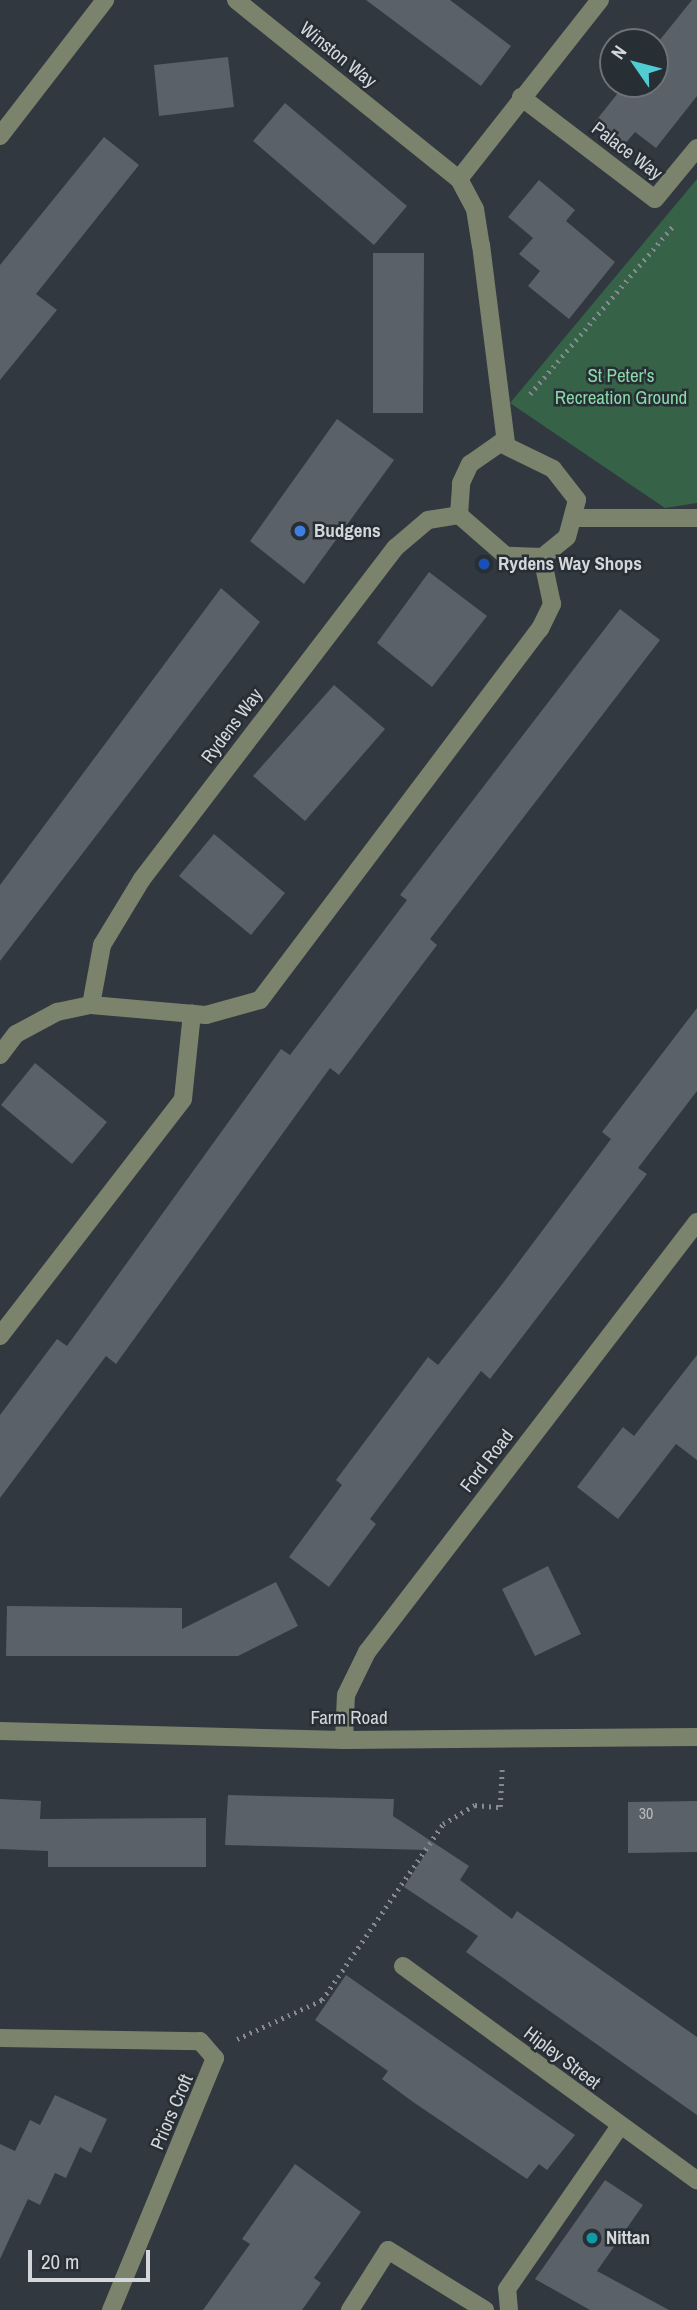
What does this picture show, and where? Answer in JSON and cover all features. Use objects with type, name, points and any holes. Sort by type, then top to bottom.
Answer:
[{"type":"street","points":[[0,136],[105,0]]},
{"type":"street","name":"Winston Way","points":[[236,0],[459,179]]},
{"type":"street","points":[[506,442],[501,380],[483,298],[481,244],[475,209],[459,179],[600,0]]},
{"type":"street","name":"Palace Way","points":[[521,97],[655,199],[697,148]]},
{"type":"street","points":[[506,442],[568,484],[577,500],[576,518],[567,537],[542,557],[506,556],[459,515],[461,483],[470,464],[506,442]]},
{"type":"street","name":"Rydens Way","points":[[91,1005],[102,945],[142,879],[395,548],[428,520],[459,515]]},
{"type":"street","points":[[576,518],[697,518]]},
{"type":"street","points":[[0,1055],[16,1034],[58,1012],[91,1005],[192,1013],[260,1000],[444,762],[540,629],[552,604],[542,557]]},
{"type":"street","points":[[0,1336],[183,1099],[192,1013]]},
{"type":"street","name":"Ford Road","points":[[344,1740],[346,1695],[367,1652],[697,1222]]},
{"type":"street","name":"Farm Road","points":[[0,1731],[344,1740],[697,1737]]},
{"type":"street","name":"Hipley Street","points":[[403,1966],[619,2127],[697,2180]]},
{"type":"street","points":[[0,2038],[200,2041],[211,2051]]},
{"type":"street","name":"Priors Croft","points":[[111,2310],[212,2073],[211,2051]]},
{"type":"street","points":[[509,2310],[507,2289],[619,2127]]},
{"type":"street","points":[[350,2310],[388,2250],[485,2310]]},
{"type":"path","points":[[529,395],[677,221]]},
{"type":"path","points":[[211,2051],[322,2000],[443,1824],[475,1805],[500,1807],[502,1761]]},
{"type":"green space","name":"St Peter's Recreation Ground","points":[[697,179],[697,503],[665,508],[510,403]]},
{"type":"building","points":[[366,0],[450,0],[511,46],[481,86]]},
{"type":"building","points":[[692,0],[697,0],[697,96],[656,148],[635,132],[624,145],[595,122],[614,98],[669,98],[669,29]]},
{"type":"building","points":[[228,57],[234,107],[159,116],[154,65]]},
{"type":"building","points":[[285,103],[407,206],[374,245],[253,141]]},
{"type":"building","points":[[104,137],[139,165],[36,294],[57,310],[0,380],[0,265]]},
{"type":"building","points":[[539,180],[575,210],[566,221],[615,262],[569,319],[528,286],[540,271],[519,254],[533,238],[508,217]]},
{"type":"building","points":[[373,253],[424,253],[423,413],[373,413]]},
{"type":"building","name":"Budgens","points":[[337,419],[394,460],[304,584],[250,541]]},
{"type":"building","points":[[429,572],[487,616],[432,687],[377,643]]},
{"type":"building","points":[[221,588],[260,622],[0,961],[0,885]]},
{"type":"building","points":[[620,609],[660,640],[430,939],[437,945],[339,1075],[330,1068],[116,1364],[106,1356],[0,1498],[0,1415],[57,1339],[67,1346],[281,1049],[290,1055],[407,900],[400,895]]},
{"type":"building","points":[[334,685],[385,729],[305,821],[253,776]]},
{"type":"building","points":[[214,834],[285,893],[251,935],[179,876]]},
{"type":"building","points":[[697,1008],[697,1091],[638,1168],[647,1174],[490,1379],[481,1371],[370,1519],[376,1524],[329,1587],[289,1557],[342,1485],[336,1480],[428,1357],[438,1365],[500,1287],[611,1139],[602,1132]]},
{"type":"building","points":[[35,1063],[107,1122],[72,1164],[1,1105]]},
{"type":"building","points":[[697,1355],[697,1460],[676,1444],[618,1519],[577,1487],[623,1427],[634,1436]]},
{"type":"building","points":[[548,1566],[581,1634],[535,1656],[502,1589]]},
{"type":"building","points":[[276,1582],[298,1626],[238,1656],[6,1656],[7,1606],[182,1608],[182,1629]]},
{"type":"building","points":[[228,1795],[394,1799],[393,1816],[469,1866],[460,1880],[512,1919],[517,1911],[697,2037],[697,2115],[466,1952],[478,1936],[404,1887],[428,1850],[225,1845]]},
{"type":"building","points":[[0,1799],[41,1801],[40,1819],[206,1818],[206,1867],[48,1867],[48,1851],[0,1849]]},
{"type":"building","points":[[697,1801],[697,1852],[628,1853],[628,1802]]},
{"type":"building","points":[[346,1975],[575,2135],[547,2170],[539,2164],[527,2179],[382,2079],[388,2071],[315,2020]]},
{"type":"building","points":[[55,2095],[107,2119],[91,2153],[80,2147],[66,2178],[55,2173],[40,2205],[28,2199],[0,2259],[0,2144],[15,2151],[30,2120],[40,2125]]},
{"type":"building","points":[[295,2164],[361,2212],[314,2278],[321,2283],[302,2310],[203,2310],[250,2244],[242,2239]]},
{"type":"building","name":"Nittan","points":[[605,2180],[643,2205],[597,2271],[669,2310],[590,2310],[535,2279]]},
{"type":"place","name":"Budgens","points":[[300,531]]},
{"type":"place","name":"Rydens Way Shops","points":[[484,564]]},
{"type":"place","name":"Nittan","points":[[592,2238]]}]
